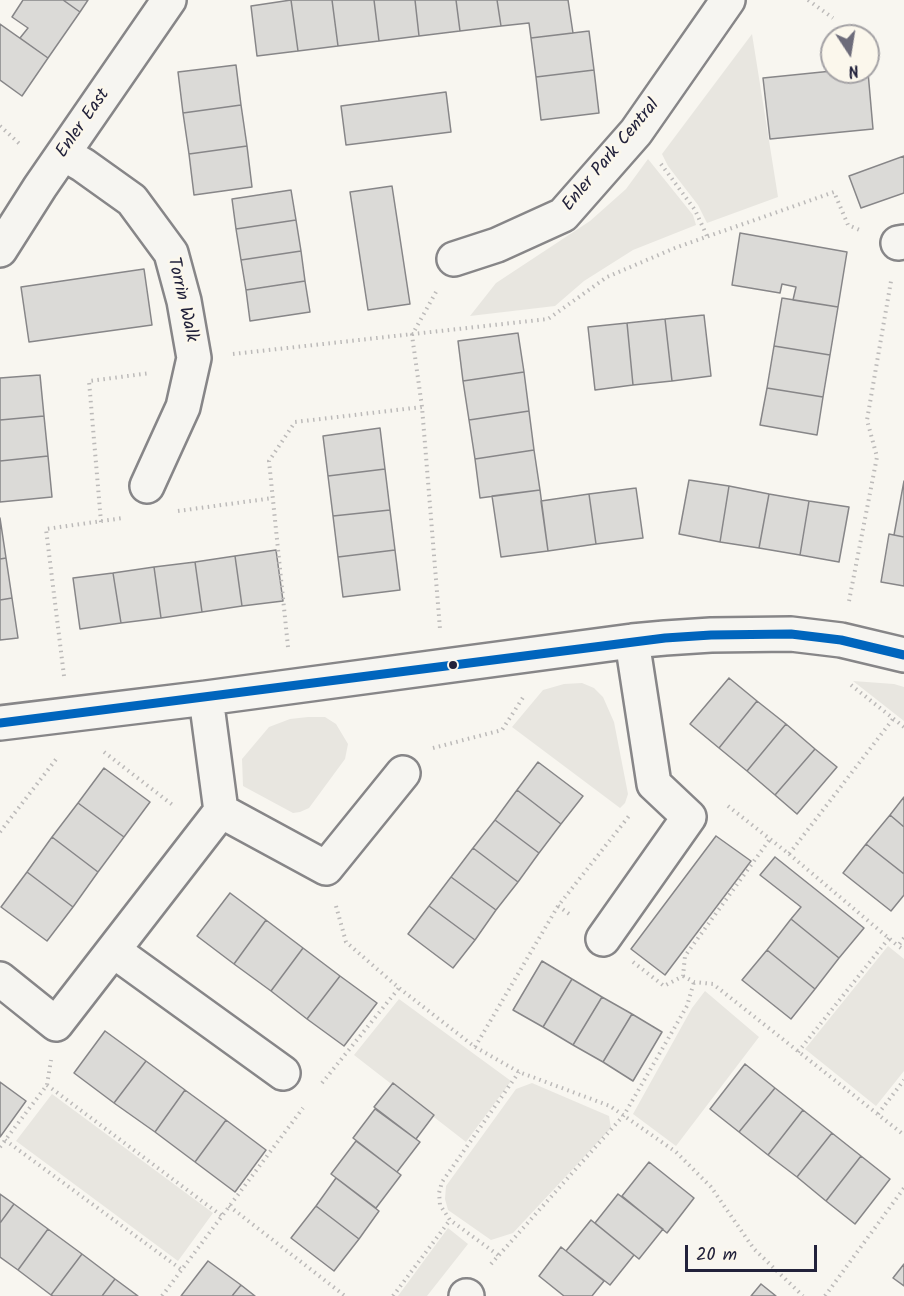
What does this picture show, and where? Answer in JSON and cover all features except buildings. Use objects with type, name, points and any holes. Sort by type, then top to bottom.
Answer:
[{"type":"street","name":"Enler East","points":[[0,250],[40,187],[169,0]]},
{"type":"street","name":"Enler Park Central","points":[[454,259],[497,245],[563,215],[636,132],[728,0]]},
{"type":"street","name":"Torrin Walk","points":[[64,154],[132,200],[171,253],[184,301],[193,363],[183,407],[147,486]]},
{"type":"street","points":[[0,723],[632,641],[711,635],[780,634],[841,640],[904,655]]},
{"type":"street","points":[[603,939],[689,818],[654,784],[632,641]]},
{"type":"street","points":[[0,979],[56,1024],[221,811],[206,698]]},
{"type":"street","points":[[221,811],[326,868],[403,772]]},
{"type":"street","points":[[114,951],[283,1073]]},
{"type":"path","points":[[808,0],[833,18]]},
{"type":"path","points":[[656,157],[695,210],[707,237]]},
{"type":"path","points":[[101,522],[90,381],[193,363],[548,319],[607,276],[707,237],[834,192],[848,225],[901,243],[867,420],[877,457],[841,640],[837,674],[904,727]]},
{"type":"path","points":[[441,638],[422,407],[412,335],[454,259]]},
{"type":"path","points":[[289,659],[269,461],[295,423],[422,407]]},
{"type":"path","points":[[170,512],[273,498]]},
{"type":"path","points":[[65,685],[46,529],[124,518]]},
{"type":"path","points":[[403,772],[423,751],[502,730],[525,694]]},
{"type":"path","points":[[789,854],[893,719]]},
{"type":"path","points":[[98,747],[178,809]]},
{"type":"path","points":[[0,832],[62,750]]},
{"type":"path","points":[[475,1047],[558,906],[654,784]]},
{"type":"path","points":[[689,818],[724,803],[904,950]]},
{"type":"path","points":[[683,976],[685,956],[770,839]]},
{"type":"path","points":[[326,868],[346,942],[399,988],[475,1047],[519,1072],[610,1106],[676,1152],[711,1187],[754,1249],[803,1296]]},
{"type":"path","points":[[558,906],[664,986],[683,976]]},
{"type":"path","points":[[798,1052],[889,938]]},
{"type":"path","points":[[898,946],[904,938]]},
{"type":"path","points":[[683,976],[694,982],[713,984],[904,1135]]},
{"type":"path","points":[[467,1296],[498,1255],[624,1115],[687,1006],[694,982]]},
{"type":"path","points":[[319,1087],[399,988]]},
{"type":"path","points":[[0,1147],[47,1085],[56,1024]]},
{"type":"path","points":[[498,1255],[450,1220],[440,1205],[442,1182],[519,1072]]},
{"type":"path","points":[[878,1114],[904,1080]]},
{"type":"path","points":[[47,1085],[222,1216]]},
{"type":"path","points":[[162,1296],[305,1105]]},
{"type":"path","points":[[6,1140],[182,1270]]},
{"type":"path","points":[[825,1296],[904,1188]]},
{"type":"path","points":[[229,1206],[345,1296]]},
{"type":"path","points":[[393,1296],[450,1220]]},
{"type":"shaded area","points":[[752,34],[778,197],[707,223],[698,205],[668,166],[662,154]]},
{"type":"shaded area","points":[[648,159],[693,215],[696,225],[633,250],[584,281],[555,306],[470,316],[496,283],[590,221],[626,189]]},
{"type":"shaded area","points":[[853,681],[894,684],[904,687],[904,721]]},
{"type":"shaded area","points":[[582,683],[594,688],[603,697],[614,722],[628,794],[625,803],[620,808],[512,727],[543,690],[564,684]]},
{"type":"shaded area","points":[[325,717],[336,724],[348,744],[345,759],[309,808],[293,813],[243,786],[242,759],[269,727],[290,719]]},
{"type":"shaded area","points":[[888,946],[904,959],[904,1071],[876,1106],[805,1049]]},
{"type":"shaded area","points":[[705,991],[759,1037],[676,1146],[633,1114],[692,1008]]},
{"type":"shaded area","points":[[399,999],[511,1081],[466,1142],[354,1055]]},
{"type":"shaded area","points":[[532,1083],[609,1116],[611,1128],[513,1233],[491,1240],[448,1210],[445,1199],[446,1186],[516,1089]]},
{"type":"shaded area","points":[[52,1094],[213,1213],[178,1261],[16,1141]]},
{"type":"shaded area","points":[[448,1228],[468,1244],[427,1296],[398,1296]]},
{"type":"transit line","points":[[0,723],[665,638],[791,634],[841,640],[904,655]]}]
